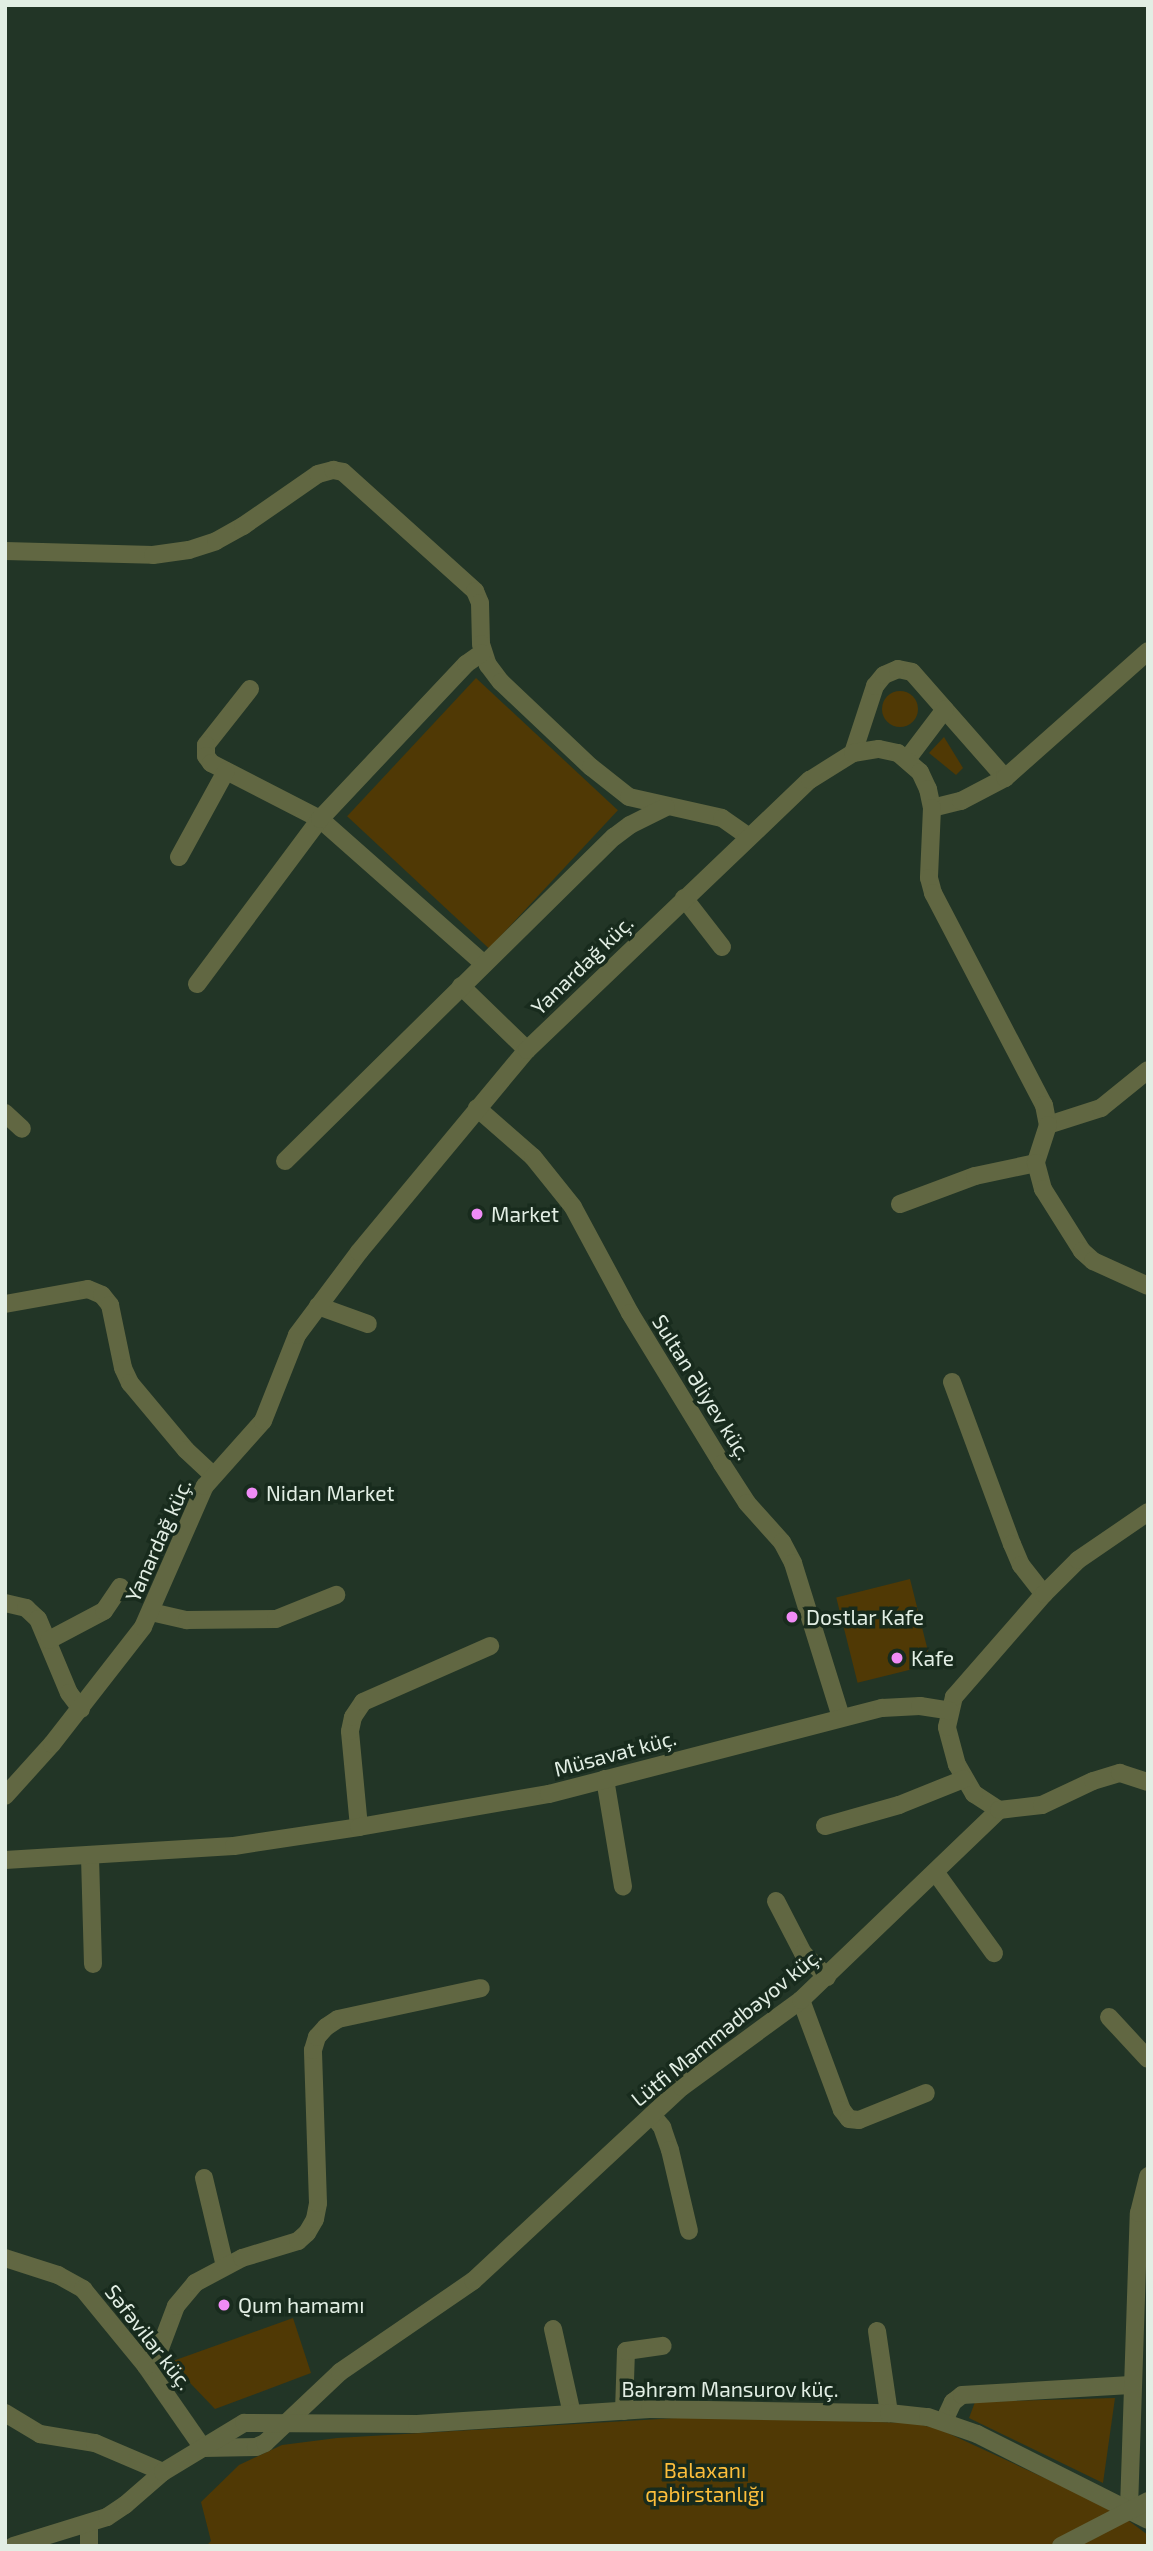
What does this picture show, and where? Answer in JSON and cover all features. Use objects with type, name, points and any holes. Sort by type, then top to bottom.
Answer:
[{"type":"street","points":[[5,551],[153,555],[189,550],[216,541],[309,479],[333,470],[350,477],[475,592],[480,603],[482,653],[501,682],[591,767],[629,797],[722,818],[748,836]]},
{"type":"street","points":[[932,808],[961,802],[1005,778],[1148,652]]},
{"type":"street","points":[[197,984],[320,819],[466,664],[482,653]]},
{"type":"street","points":[[853,753],[867,705],[884,675],[898,669],[912,672],[1005,778]]},
{"type":"street","points":[[250,689],[206,745],[205,756],[226,771],[320,819],[484,964]]},
{"type":"street","points":[[945,709],[908,758],[924,781],[932,808],[929,861],[933,893],[1037,1088],[1048,1125],[1036,1163],[1043,1189],[1082,1251],[1093,1261],[1148,1286]]},
{"type":"street","name":"Yanardağ küç.","points":[[5,1796],[81,1709],[151,1612],[199,1498],[213,1475],[263,1421],[297,1335],[477,1108],[527,1050],[748,836],[810,780],[853,753],[879,749],[908,758]]},
{"type":"street","points":[[179,857],[226,771]]},
{"type":"street","points":[[285,1161],[614,837],[630,825],[666,807]]},
{"type":"street","points":[[684,898],[722,947]]},
{"type":"street","points":[[461,986],[527,1050]]},
{"type":"street","points":[[1048,1125],[1101,1108],[1148,1070]]},
{"type":"street","name":"Sultan Əliyev küç.","points":[[477,1108],[533,1157],[573,1207],[630,1313],[722,1464],[747,1503],[782,1542],[793,1563],[841,1717]]},
{"type":"street","points":[[5,1113],[22,1129]]},
{"type":"street","points":[[900,1204],[975,1176],[1036,1163]]},
{"type":"street","points":[[5,1304],[88,1289],[103,1295],[110,1305],[123,1368],[130,1383],[186,1450],[213,1475]]},
{"type":"street","points":[[318,1306],[368,1324]]},
{"type":"street","points":[[952,1382],[1021,1565],[1044,1594]]},
{"type":"street","points":[[1148,1512],[1104,1539],[1044,1594],[963,1684],[950,1711],[950,1747],[964,1780],[984,1802],[999,1810],[1042,1805],[1100,1778],[1120,1773],[1148,1782]]},
{"type":"street","points":[[49,1640],[104,1611],[120,1587]]},
{"type":"street","points":[[151,1612],[187,1620],[276,1619],[336,1595]]},
{"type":"street","points":[[5,1603],[26,1608],[38,1619],[69,1693],[81,1709]]},
{"type":"street","points":[[359,1827],[350,1731],[353,1717],[363,1702],[490,1646]]},
{"type":"street","name":"Müsavat küç.","points":[[5,1860],[90,1857],[234,1846],[359,1827],[503,1803],[841,1717],[901,1706],[950,1711]]},
{"type":"street","points":[[605,1779],[623,1886]]},
{"type":"street","points":[[825,1826],[900,1805],[964,1780]]},
{"type":"street","name":"Lütfi Məmmədbəyov küç.","points":[[203,2448],[256,2447],[289,2423],[314,2394],[340,2372],[473,2281],[705,2068],[800,2000],[827,1977],[999,1810]]},
{"type":"street","points":[[90,1857],[93,1964]]},
{"type":"street","points":[[936,1873],[994,1953]]},
{"type":"street","points":[[776,1901],[803,1952],[827,1977]]},
{"type":"street","points":[[146,2366],[159,2351],[169,2319],[182,2296],[206,2274],[298,2241],[307,2233],[315,2219],[318,2203],[313,2050],[317,2037],[326,2026],[338,2019],[481,1988]]},
{"type":"street","points":[[800,2000],[842,2110],[849,2119],[859,2120],[926,2093]]},
{"type":"street","points":[[1109,2017],[1148,2059]]},
{"type":"street","points":[[652,2115],[662,2127],[670,2150],[689,2231]]},
{"type":"street","points":[[1129,2508],[1131,2385],[1144,2197],[1148,2176]]},
{"type":"street","points":[[204,2178],[225,2266]]},
{"type":"street","name":"Səfəvilər küç.","points":[[5,2258],[76,2284],[146,2366],[203,2448]]},
{"type":"street","points":[[552,2329],[572,2414]]},
{"type":"street","points":[[877,2331],[889,2413]]},
{"type":"street","points":[[624,2411],[626,2351],[663,2346]]},
{"type":"street","points":[[944,2421],[953,2402],[962,2395],[1131,2385]]},
{"type":"street","name":"Bəhrəm Mansurov küç.","points":[[13,2546],[89,2524],[125,2505],[163,2472],[244,2423],[417,2424],[624,2411],[724,2409],[889,2413],[944,2421],[977,2434],[1129,2508],[1148,2520]]},
{"type":"street","points":[[5,2413],[40,2434],[95,2443],[163,2472]]},
{"type":"street","points":[[1061,2546],[1091,2533],[1129,2508],[1148,2501]]},
{"type":"street","points":[[89,2524],[89,2546]]},
{"type":"green space","points":[[476,678],[618,810],[489,949],[347,816]]},
{"type":"green space","points":[[900,691],[913,696],[918,709],[913,722],[900,727],[887,722],[882,709],[887,696]]},
{"type":"green space","points":[[944,737],[963,768],[956,775],[929,753]]},
{"type":"green space","points":[[910,1579],[931,1664],[858,1683],[836,1597]]},
{"type":"green space","points":[[293,2318],[311,2373],[215,2409],[170,2362]]},
{"type":"green space","points":[[1115,2398],[1103,2483],[969,2418],[975,2402]]},
{"type":"green space","name":"Balaxanı qəbirstanlığı","points":[[694,2417],[913,2423],[939,2429],[1114,2510],[1148,2535],[1148,2546],[206,2546],[211,2541],[201,2502],[239,2465],[282,2445],[337,2438]]},
{"type":"place","name":"Market","points":[[477,1214]]},
{"type":"place","name":"Nidan Market","points":[[252,1493]]},
{"type":"place","name":"Dostlar Kafe","points":[[792,1617]]},
{"type":"place","name":"Kafe","points":[[897,1658]]},
{"type":"place","name":"Qum hamamı","points":[[224,2305]]}]
